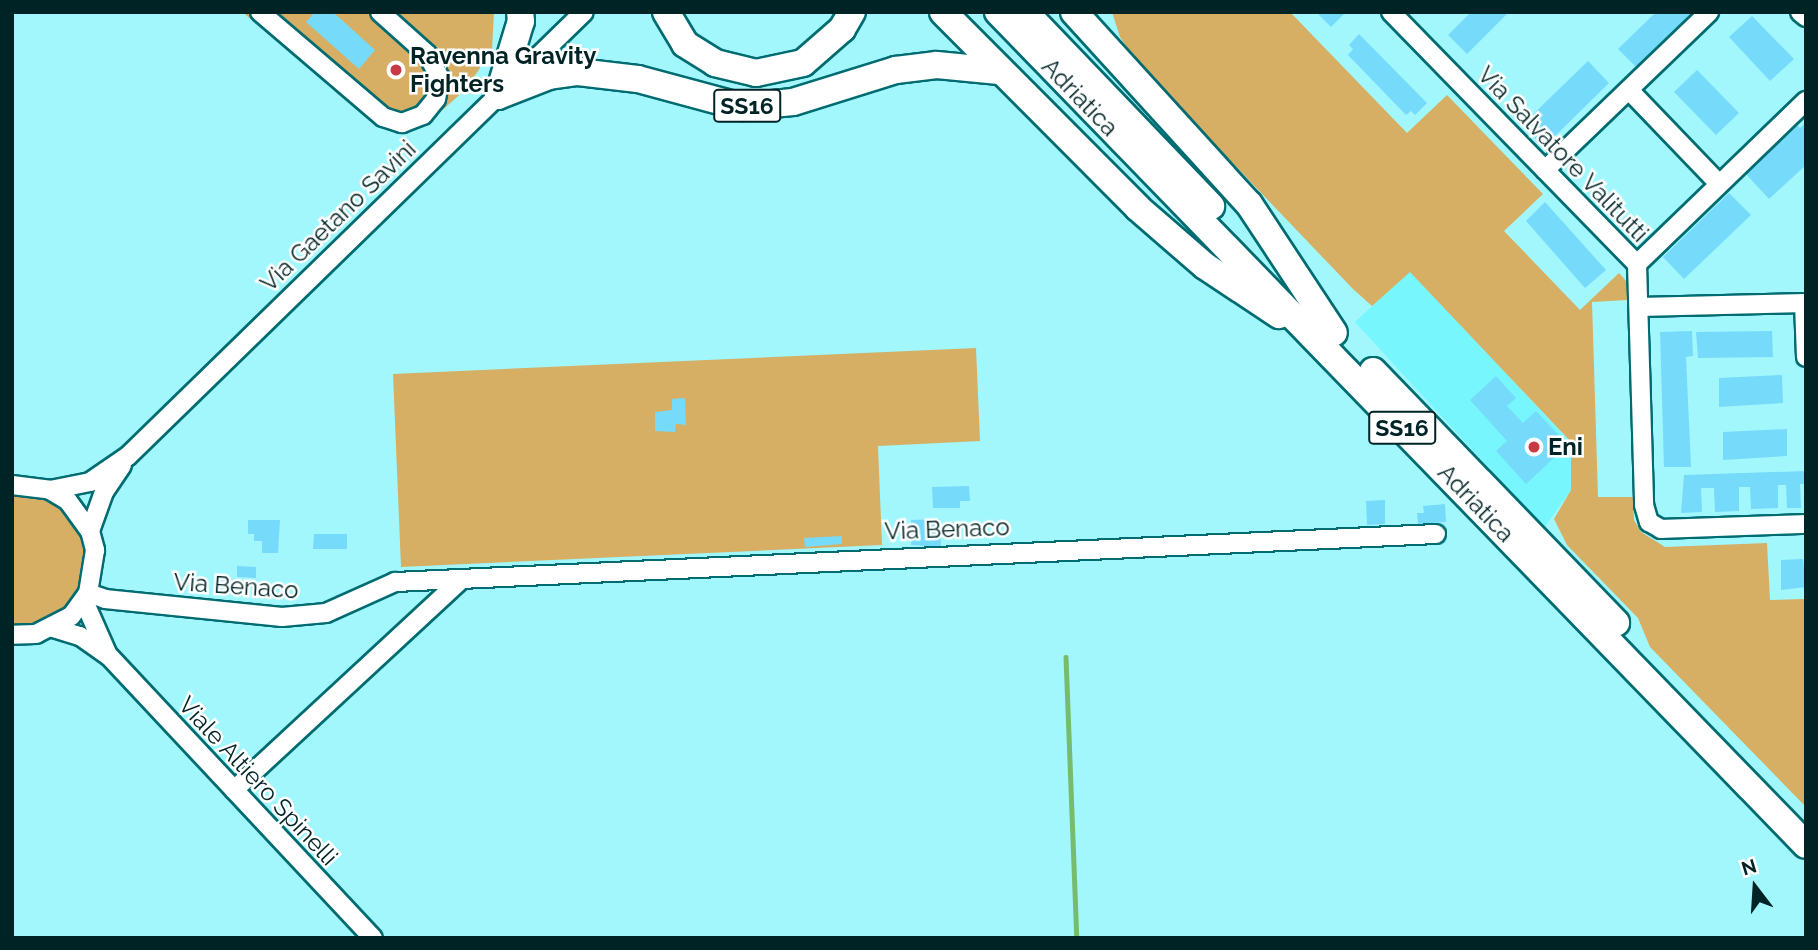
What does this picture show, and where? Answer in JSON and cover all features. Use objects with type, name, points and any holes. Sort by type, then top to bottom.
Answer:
[{"type":"highway","points":[[498,96],[520,12]]},
{"type":"highway","name":"SS16","points":[[666,12],[685,44],[715,63],[756,73],[803,63],[842,29],[852,12]]},
{"type":"highway","name":"SS16","points":[[943,12],[1138,208],[1205,266],[1328,338]]},
{"type":"highway","name":"Adriatica","points":[[998,12],[1328,338],[1559,560],[1806,822]]},
{"type":"highway","name":"Adriatica","points":[[1026,12],[1328,338],[1806,845]]},
{"type":"highway","name":"SS16","points":[[1080,16],[1249,204],[1328,338]]},
{"type":"highway","name":"SS16","points":[[498,96],[549,76],[578,72],[638,79],[742,107],[793,102],[910,68],[937,65],[999,71]]},
{"type":"street","points":[[260,12],[383,117],[402,123],[423,115],[436,99],[440,78],[427,54],[380,12]]},
{"type":"street","name":"Via Gaetano Savini","points":[[50,490],[90,482],[128,456],[584,12]]},
{"type":"street","name":"Via Salvatore Valitutti","points":[[1391,12],[1637,264],[1644,505],[1649,522],[1661,529],[1806,524]]},
{"type":"street","points":[[1545,170],[1709,12]]},
{"type":"street","points":[[1629,90],[1718,184]]},
{"type":"street","points":[[1637,264],[1806,101]]},
{"type":"street","points":[[1639,307],[1805,303],[1806,357]]},
{"type":"street","name":"Via Gaetano Savini","points":[[90,531],[104,492],[128,456]]},
{"type":"street","points":[[12,485],[50,490],[80,513],[90,531],[95,574],[86,597],[53,628],[12,635]]},
{"type":"street","name":"Via Benaco","points":[[86,597],[282,617],[326,613],[395,582],[460,581],[866,557],[1437,534]]},
{"type":"street","points":[[234,790],[460,581]]},
{"type":"street","name":"Viale Altiero Spinelli","points":[[86,597],[108,656]]},
{"type":"street","name":"Viale Altiero Spinelli","points":[[53,628],[80,636],[108,656],[373,938]]},
{"type":"shaded area","name":"Ravenna Gravity Fighters","points":[[242,12],[494,12],[492,50],[465,90],[422,128],[388,127]]},
{"type":"shaded area","points":[[1112,12],[1290,12],[1407,133],[1447,95],[1543,194],[1504,231],[1580,310],[1619,273],[1627,282],[1627,300],[1592,302],[1598,497],[1633,497],[1634,520],[1641,532],[1665,547],[1767,543],[1770,600],[1806,599],[1806,807],[1650,647],[1638,618],[1567,545],[1554,519],[1571,490],[1571,442],[1410,272],[1372,306],[1352,288],[1138,64],[1120,37]]},
{"type":"shaded area","points":[[1410,271],[1571,443],[1571,490],[1544,528],[1355,322]]},
{"type":"shaded area","points":[[976,348],[980,441],[878,446],[882,545],[401,567],[393,374]]},
{"type":"shaded area","points":[[12,494],[35,495],[55,503],[72,518],[83,538],[87,560],[82,582],[71,602],[54,616],[34,624],[12,625]]},
{"type":"building","points":[[315,12],[333,12],[375,50],[359,69],[306,22]]},
{"type":"building","points":[[1316,12],[1346,12],[1331,27]]},
{"type":"building","points":[[1471,12],[1509,12],[1467,54],[1448,35]]},
{"type":"building","points":[[1656,12],[1692,12],[1636,67],[1618,49]]},
{"type":"building","points":[[1752,16],[1794,59],[1770,81],[1729,37]]},
{"type":"building","points":[[1359,34],[1427,103],[1415,115],[1411,111],[1406,115],[1348,55],[1353,49],[1349,45]]},
{"type":"building","points":[[1588,61],[1609,83],[1544,147],[1522,125]]},
{"type":"building","points":[[1697,70],[1739,113],[1716,135],[1674,92]]},
{"type":"building","points":[[1806,123],[1806,165],[1769,199],[1744,172],[1796,124],[1800,128]]},
{"type":"building","points":[[1729,193],[1751,215],[1684,279],[1663,257]]},
{"type":"building","points":[[1545,202],[1606,270],[1585,288],[1526,221]]},
{"type":"building","points":[[1692,331],[1693,356],[1686,357],[1691,467],[1664,467],[1660,332]]},
{"type":"building","points":[[1772,331],[1773,357],[1698,358],[1696,332]]},
{"type":"building","points":[[1782,375],[1783,403],[1719,407],[1719,378]]},
{"type":"building","points":[[1496,376],[1516,398],[1507,406],[1523,423],[1536,411],[1568,445],[1526,484],[1496,451],[1507,441],[1470,400]]},
{"type":"building","points":[[685,398],[686,425],[676,424],[675,432],[655,431],[655,412],[672,410],[672,399]]},
{"type":"building","points":[[1787,429],[1787,456],[1723,460],[1723,432]]},
{"type":"building","points":[[1806,471],[1806,484],[1800,484],[1801,508],[1787,508],[1786,485],[1778,485],[1778,508],[1751,509],[1750,487],[1739,487],[1739,511],[1715,512],[1714,488],[1701,488],[1702,512],[1681,513],[1684,475]]},
{"type":"building","points":[[969,486],[970,501],[960,501],[960,508],[933,508],[932,487]]},
{"type":"building","points":[[1385,500],[1385,524],[1367,525],[1366,501]]},
{"type":"building","points":[[1445,504],[1446,522],[1418,524],[1417,513],[1424,513],[1423,506]]},
{"type":"building","points":[[940,519],[941,547],[911,545],[911,520]]},
{"type":"building","points":[[248,520],[280,520],[278,553],[262,553],[262,541],[254,541],[254,534],[248,534]]},
{"type":"building","points":[[314,534],[347,534],[347,549],[313,549]]},
{"type":"building","points":[[842,536],[842,544],[805,547],[804,538]]},
{"type":"building","points":[[1803,559],[1806,587],[1781,590],[1781,560]]},
{"type":"building","points":[[237,566],[256,567],[256,578],[237,577]]},
{"type":"waterway","points":[[1066,657],[1077,938]]},
{"type":"place","name":"Ravenna Gravity Fighters","points":[[396,70]]},
{"type":"place","name":"Eni","points":[[1534,447]]}]
